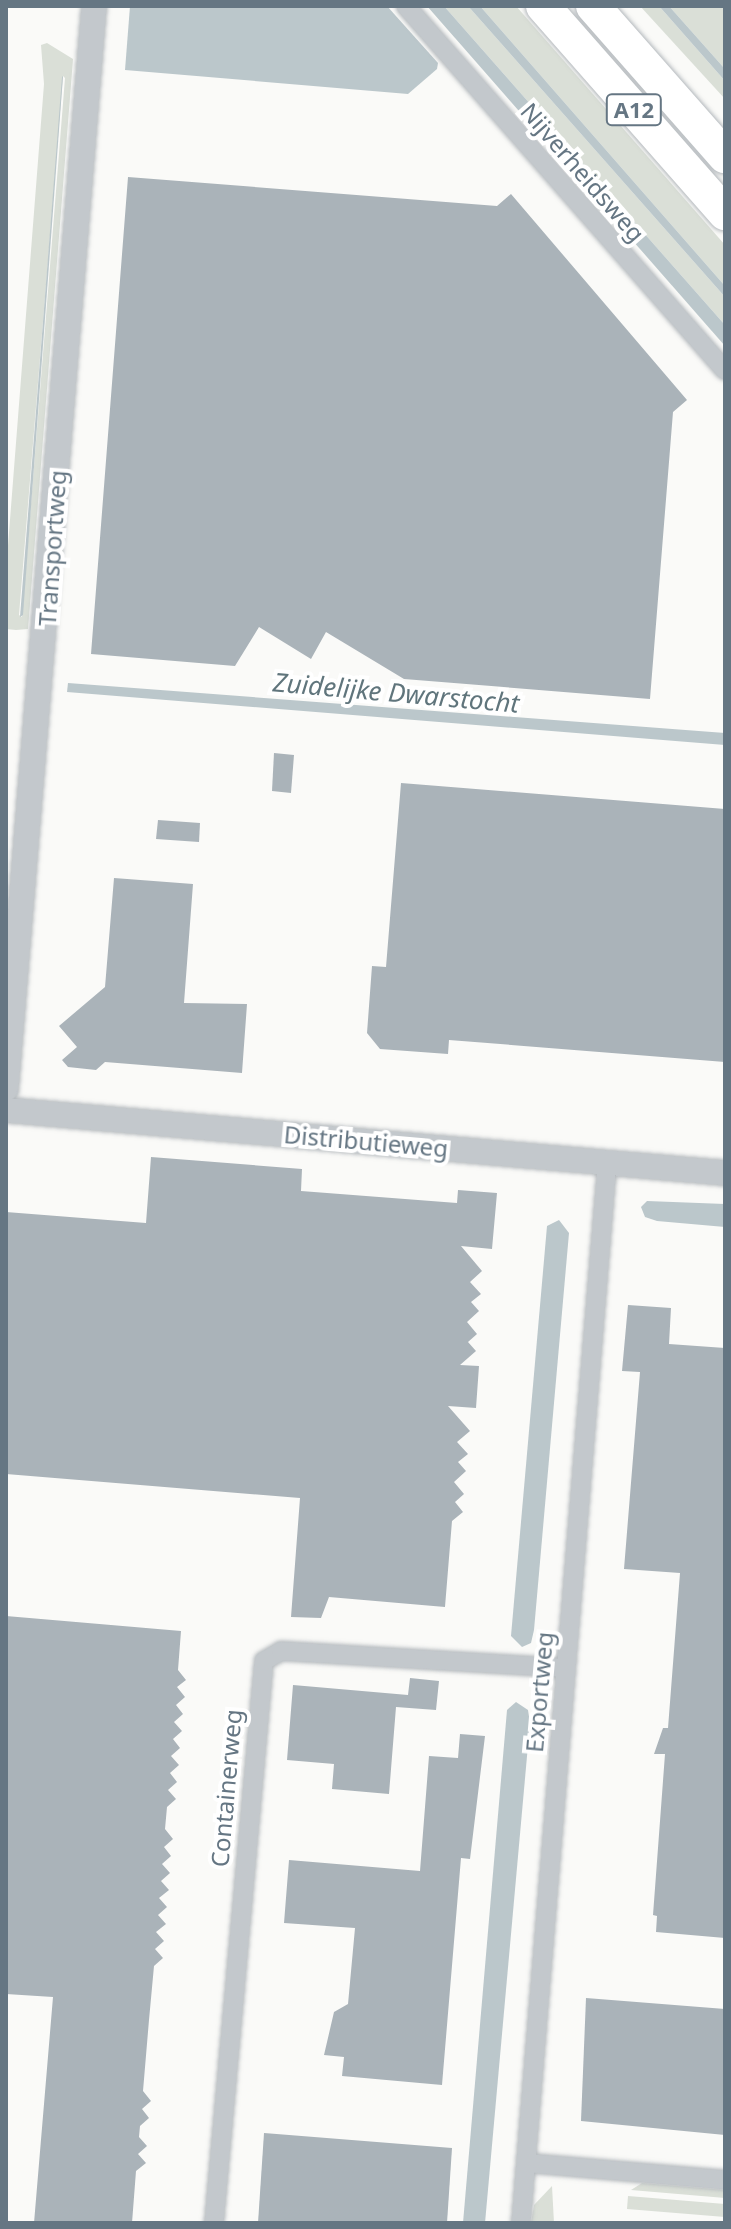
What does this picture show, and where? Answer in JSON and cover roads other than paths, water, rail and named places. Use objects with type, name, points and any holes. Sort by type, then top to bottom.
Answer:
[{"type":"highway","name":"A12","points":[[543,6],[725,213]]},
{"type":"highway","name":"A12","points":[[593,6],[725,156]]},
{"type":"street","name":"Transportweg","points":[[6,1089],[94,6]]},
{"type":"street","name":"Nijverheidsweg","points":[[406,6],[725,370]]},
{"type":"street","name":"Distributieweg","points":[[6,1110],[725,1173]]},
{"type":"street","name":"Exportweg","points":[[521,2223],[607,1165]]},
{"type":"street","name":"Containerweg","points":[[214,2223],[264,1661],[281,1651],[565,1668]]},
{"type":"street","points":[[527,2163],[725,2180]]},
{"type":"water label","name":"Zuidelijke Dwarstocht","points":[[396,693]]}]
